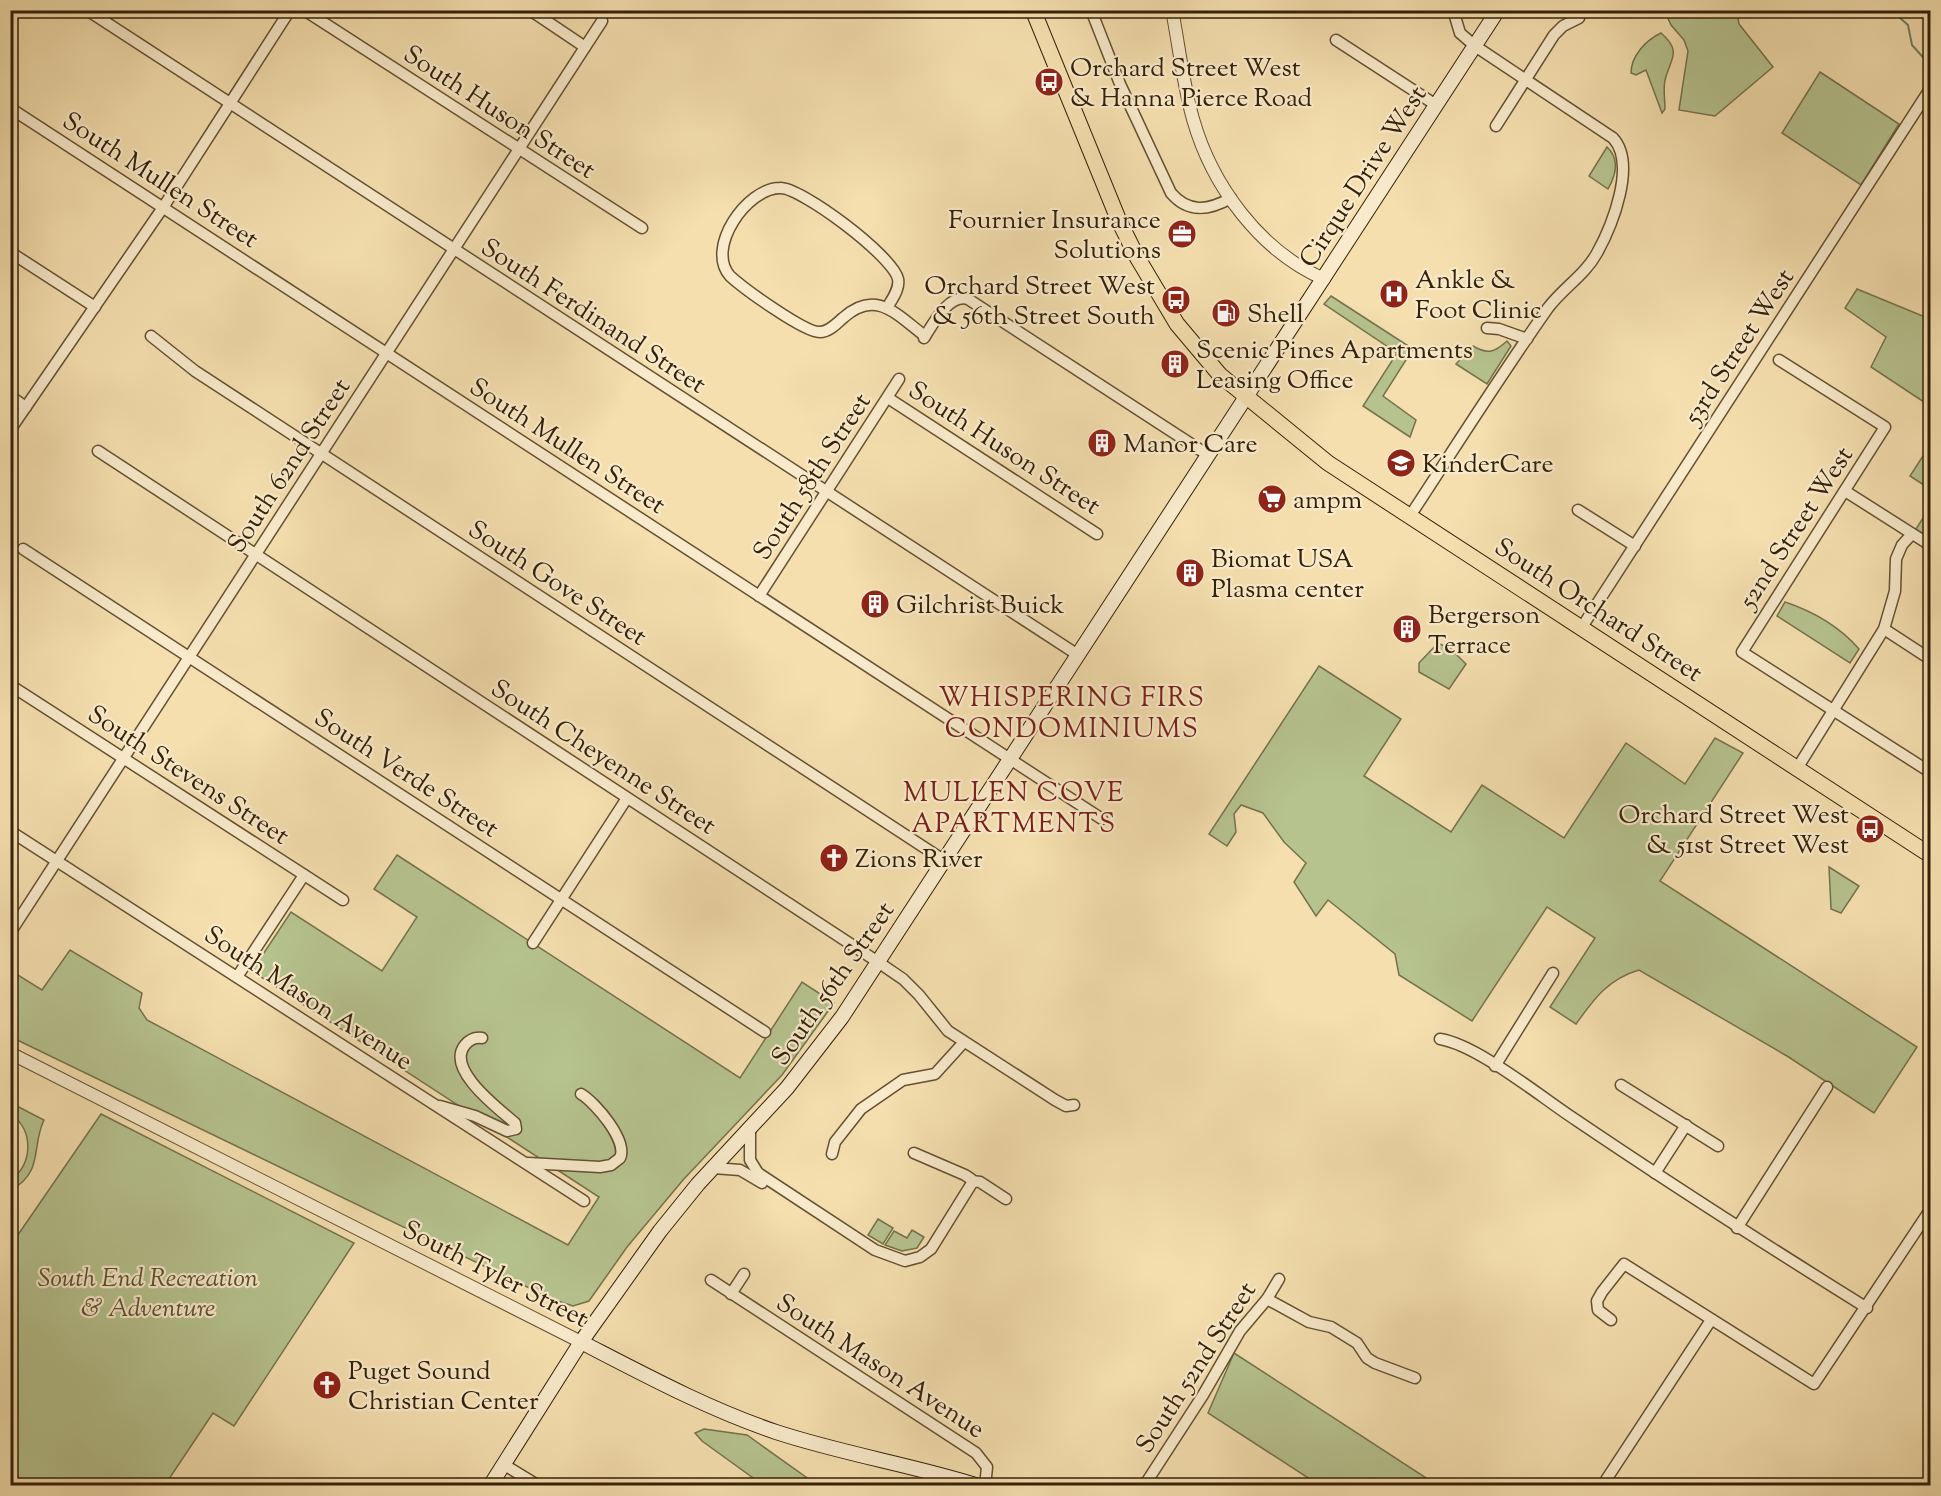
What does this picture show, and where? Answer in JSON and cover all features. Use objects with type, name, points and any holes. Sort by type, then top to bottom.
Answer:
[{"type":"main road","name":"South Orchard Street","points":[[1033,10],[1119,221],[1137,257],[1182,331],[1220,375],[1245,398],[1328,463],[1798,766],[1930,855]]},
{"type":"main road","name":"Cirque Drive West","points":[[1245,398],[1498,10]]},
{"type":"main road","name":"South 56th Street","points":[[490,1485],[581,1342],[660,1231],[816,1052],[879,962],[1245,398]]},
{"type":"main road","name":"South Tyler Street","points":[[581,1342],[677,1390],[759,1426],[980,1485]]},
{"type":"street","name":"South Ferdinand Street","points":[[87,10],[1078,655]]},
{"type":"street","points":[[10,430],[164,206],[290,10]]},
{"type":"street","name":"South Huson Street","points":[[304,10],[519,151],[642,228]]},
{"type":"street","points":[[530,10],[585,47]]},
{"type":"street","points":[[1091,10],[1120,84],[1171,192],[1185,205],[1198,209],[1215,206],[1230,198]]},
{"type":"street","points":[[1172,10],[1192,118],[1209,160],[1230,198],[1252,225],[1279,250],[1304,269],[1324,279]]},
{"type":"street","points":[[1410,516],[1527,339],[1558,296],[1596,254],[1619,194],[1623,176],[1622,157],[1613,138],[1475,46],[1460,33],[1454,20],[1453,10]]},
{"type":"street","points":[[1496,126],[1559,30],[1579,18]]},
{"type":"street","name":"South 62nd Street","points":[[10,933],[455,251],[602,21]]},
{"type":"street","points":[[1336,40],[1436,105]]},
{"type":"street","name":"53rd Street West","points":[[1582,627],[1930,89]]},
{"type":"street","name":"South Mullen Street","points":[[10,108],[164,206],[387,354],[1102,819]]},
{"type":"street","points":[[887,308],[898,283],[894,270],[884,256],[869,242],[789,189],[770,189],[753,199],[722,243],[722,264],[732,278],[810,330],[819,332],[828,330],[853,309],[865,303],[873,303],[887,308],[925,337],[952,302],[963,297],[975,302],[1208,455]]},
{"type":"street","points":[[10,252],[95,307]]},
{"type":"street","points":[[1487,328],[1499,329],[1527,339]]},
{"type":"street","name":"South Gove Street","points":[[151,336],[195,371],[322,455],[945,861]]},
{"type":"street","name":"52nd Street West","points":[[1779,360],[1886,427],[1742,652],[1833,710]]},
{"type":"street","name":"South 58th Street","points":[[759,596],[899,379]]},
{"type":"street","points":[[10,396],[26,407]]},
{"type":"street","name":"South Huson Street","points":[[888,398],[1097,534]]},
{"type":"street","name":"South Cheyenne Street","points":[[98,452],[879,962],[903,979],[920,995],[944,1027],[964,1042],[1054,1100],[1066,1106],[1074,1105]]},
{"type":"street","points":[[1845,491],[1930,545]]},
{"type":"street","points":[[1578,510],[1635,546]]},
{"type":"street","points":[[1798,766],[1884,629],[1895,591],[1896,560],[1902,545],[1912,534]]},
{"type":"street","name":"South Verde Street","points":[[23,549],[765,1032]]},
{"type":"street","points":[[1884,629],[1930,659]]},
{"type":"street","name":"South Stevens Street","points":[[10,685],[343,900]]},
{"type":"street","points":[[1833,710],[1930,772]]},
{"type":"street","points":[[533,943],[627,798]]},
{"type":"street","name":"South Mason Avenue","points":[[10,831],[584,1201]]},
{"type":"street","points":[[237,976],[304,875]]},
{"type":"street","points":[[1495,1066],[1553,973]]},
{"type":"street","points":[[432,1104],[464,1112],[507,1131],[516,1129],[515,1123],[494,1106],[461,1066],[460,1056],[464,1046],[474,1038],[482,1038]]},
{"type":"street","points":[[1440,1039],[1453,1041],[1495,1066],[1737,1228],[1867,1308]]},
{"type":"street","points":[[832,1154],[836,1142],[861,1109],[899,1082],[935,1074],[964,1042]]},
{"type":"street","name":"South Tyler Street","points":[[10,1053],[581,1342]]},
{"type":"street","points":[[1622,1085],[1718,1146]]},
{"type":"street","points":[[1737,1228],[1827,1087]]},
{"type":"street","points":[[524,1162],[600,1167],[618,1161],[622,1151],[617,1138],[598,1107],[581,1094]]},
{"type":"street","points":[[1655,1173],[1686,1125]]},
{"type":"street","points":[[750,1129],[749,1154],[754,1169],[809,1209],[875,1250],[896,1260],[912,1260],[924,1255],[935,1245],[969,1190],[972,1181]]},
{"type":"street","points":[[914,1153],[961,1173],[972,1181],[980,1182],[1006,1198]]},
{"type":"street","points":[[713,1168],[740,1170],[798,1207],[809,1209]]},
{"type":"street","points":[[1611,1320],[1598,1310],[1597,1301],[1624,1264],[1814,1384],[1867,1308],[1930,1210]]},
{"type":"street","points":[[731,1294],[744,1274]]},
{"type":"street","name":"South 52nd Street","points":[[1150,1484],[1240,1331],[1267,1299],[1279,1279]]},
{"type":"street","name":"South Mason Avenue","points":[[711,1280],[976,1453],[988,1469],[985,1485]]},
{"type":"street","points":[[1267,1299],[1309,1322],[1341,1332],[1357,1343],[1367,1358],[1375,1363],[1415,1378]]},
{"type":"street","points":[[1602,1485],[1710,1320]]},
{"type":"street","points":[[504,1464],[539,1485]]},
{"type":"green space","points":[[1659,11],[1737,11],[1739,24],[1773,67],[1715,116],[1679,110],[1688,51],[1684,40],[1671,25],[1666,14]]},
{"type":"green space","points":[[1661,33],[1672,45],[1673,51],[1665,80],[1665,109],[1662,113],[1646,70],[1636,75],[1631,73],[1640,49]]},
{"type":"green space","points":[[1820,72],[1899,124],[1861,185],[1782,133]]},
{"type":"green space","points":[[1607,147],[1615,162],[1613,178],[1608,189],[1589,176]]},
{"type":"green space","points":[[1857,289],[1930,319],[1930,406],[1871,367],[1886,337],[1845,308]]},
{"type":"green space","points":[[1331,296],[1413,349],[1383,396],[1416,420],[1410,437],[1363,406],[1397,353],[1324,304]]},
{"type":"green space","points":[[1507,341],[1511,346],[1487,384],[1456,364],[1473,346],[1483,351],[1491,351]]},
{"type":"green space","points":[[1930,445],[1930,489],[1910,476]]},
{"type":"green space","points":[[1930,507],[1930,539],[1916,529]]},
{"type":"green space","points":[[1785,602],[1806,610],[1843,633],[1859,649],[1850,663],[1777,616]]},
{"type":"green space","points":[[1438,643],[1451,649],[1466,664],[1449,689],[1419,672],[1419,663]]},
{"type":"green space","points":[[1319,666],[1401,719],[1364,776],[1451,832],[1482,785],[1564,838],[1626,743],[1685,784],[1715,738],[1743,753],[1660,881],[1917,1047],[1874,1113],[1787,1056],[1639,970],[1610,984],[1576,1024],[1550,1007],[1595,938],[1547,907],[1472,1021],[1399,975],[1395,954],[1328,900],[1316,916],[1294,882],[1306,863],[1284,842],[1263,813],[1241,805],[1234,814],[1236,832],[1227,846],[1209,834]]},
{"type":"green space","points":[[397,855],[740,1078],[802,982],[834,1003],[782,1075],[683,1180],[627,1247],[589,1301],[573,1306],[552,1299],[11,1037],[10,970],[42,990],[70,950],[142,993],[139,1008],[147,1020],[568,1245],[599,1197],[252,971],[291,912],[382,971],[417,917],[374,889]]},
{"type":"green space","points":[[1829,867],[1859,886],[1841,913],[1831,909]]},
{"type":"green space","points":[[11,1103],[44,1120],[33,1167],[21,1183],[11,1190],[11,1180],[24,1165],[28,1147],[24,1129],[11,1114]]},
{"type":"green space","name":"South End Recreation & Adventure","points":[[101,1114],[354,1243],[234,1426],[213,1413],[165,1485],[11,1485],[11,1245]]},
{"type":"green space","points":[[878,1219],[893,1228],[883,1244],[868,1235]]},
{"type":"green space","points":[[912,1230],[924,1237],[917,1248],[902,1251],[885,1245],[894,1231],[907,1238]]},
{"type":"green space","points":[[1234,1353],[1437,1485],[1319,1485],[1208,1413]]},
{"type":"green space","points":[[704,1429],[747,1435],[817,1485],[763,1485],[702,1441],[695,1433]]},
{"type":"waterway","points":[[1891,10],[1908,25],[1912,45],[1929,64]]},
{"type":"place","name":"Orchard Street West & Hanna Pierce Road","points":[[1049,82]]},
{"type":"place","name":"Fournier Insurance Solutions","points":[[1182,234]]},
{"type":"place","name":"Ankle & Foot Clinic","points":[[1394,294]]},
{"type":"place","name":"Orchard Street West & 56th Street South","points":[[1176,300]]},
{"type":"place","name":"Shell","points":[[1226,313]]},
{"type":"place","name":"Scenic Pines Apartments Leasing Office","points":[[1175,364]]},
{"type":"place","name":"Manor Care","points":[[1102,443]]},
{"type":"place","name":"KinderCare","points":[[1401,463]]},
{"type":"place","name":"ampm","points":[[1272,499]]},
{"type":"place","name":"Biomat USA Plasma center","points":[[1190,573]]},
{"type":"place","name":"Gilchrist Buick","points":[[875,604]]},
{"type":"place","name":"Bergerson Terrace","points":[[1407,629]]},
{"type":"place","name":"Orchard Street West & 51st Street West","points":[[1870,829]]},
{"type":"place","name":"Zions River","points":[[834,858]]},
{"type":"place","name":"Puget Sound Christian Center","points":[[327,1385]]},
{"type":"district","name":"WHISPERING FIRS CONDOMINIUMS","points":[[1072,712]]},
{"type":"district","name":"MULLEN COVE APARTMENTS","points":[[1014,808]]}]
